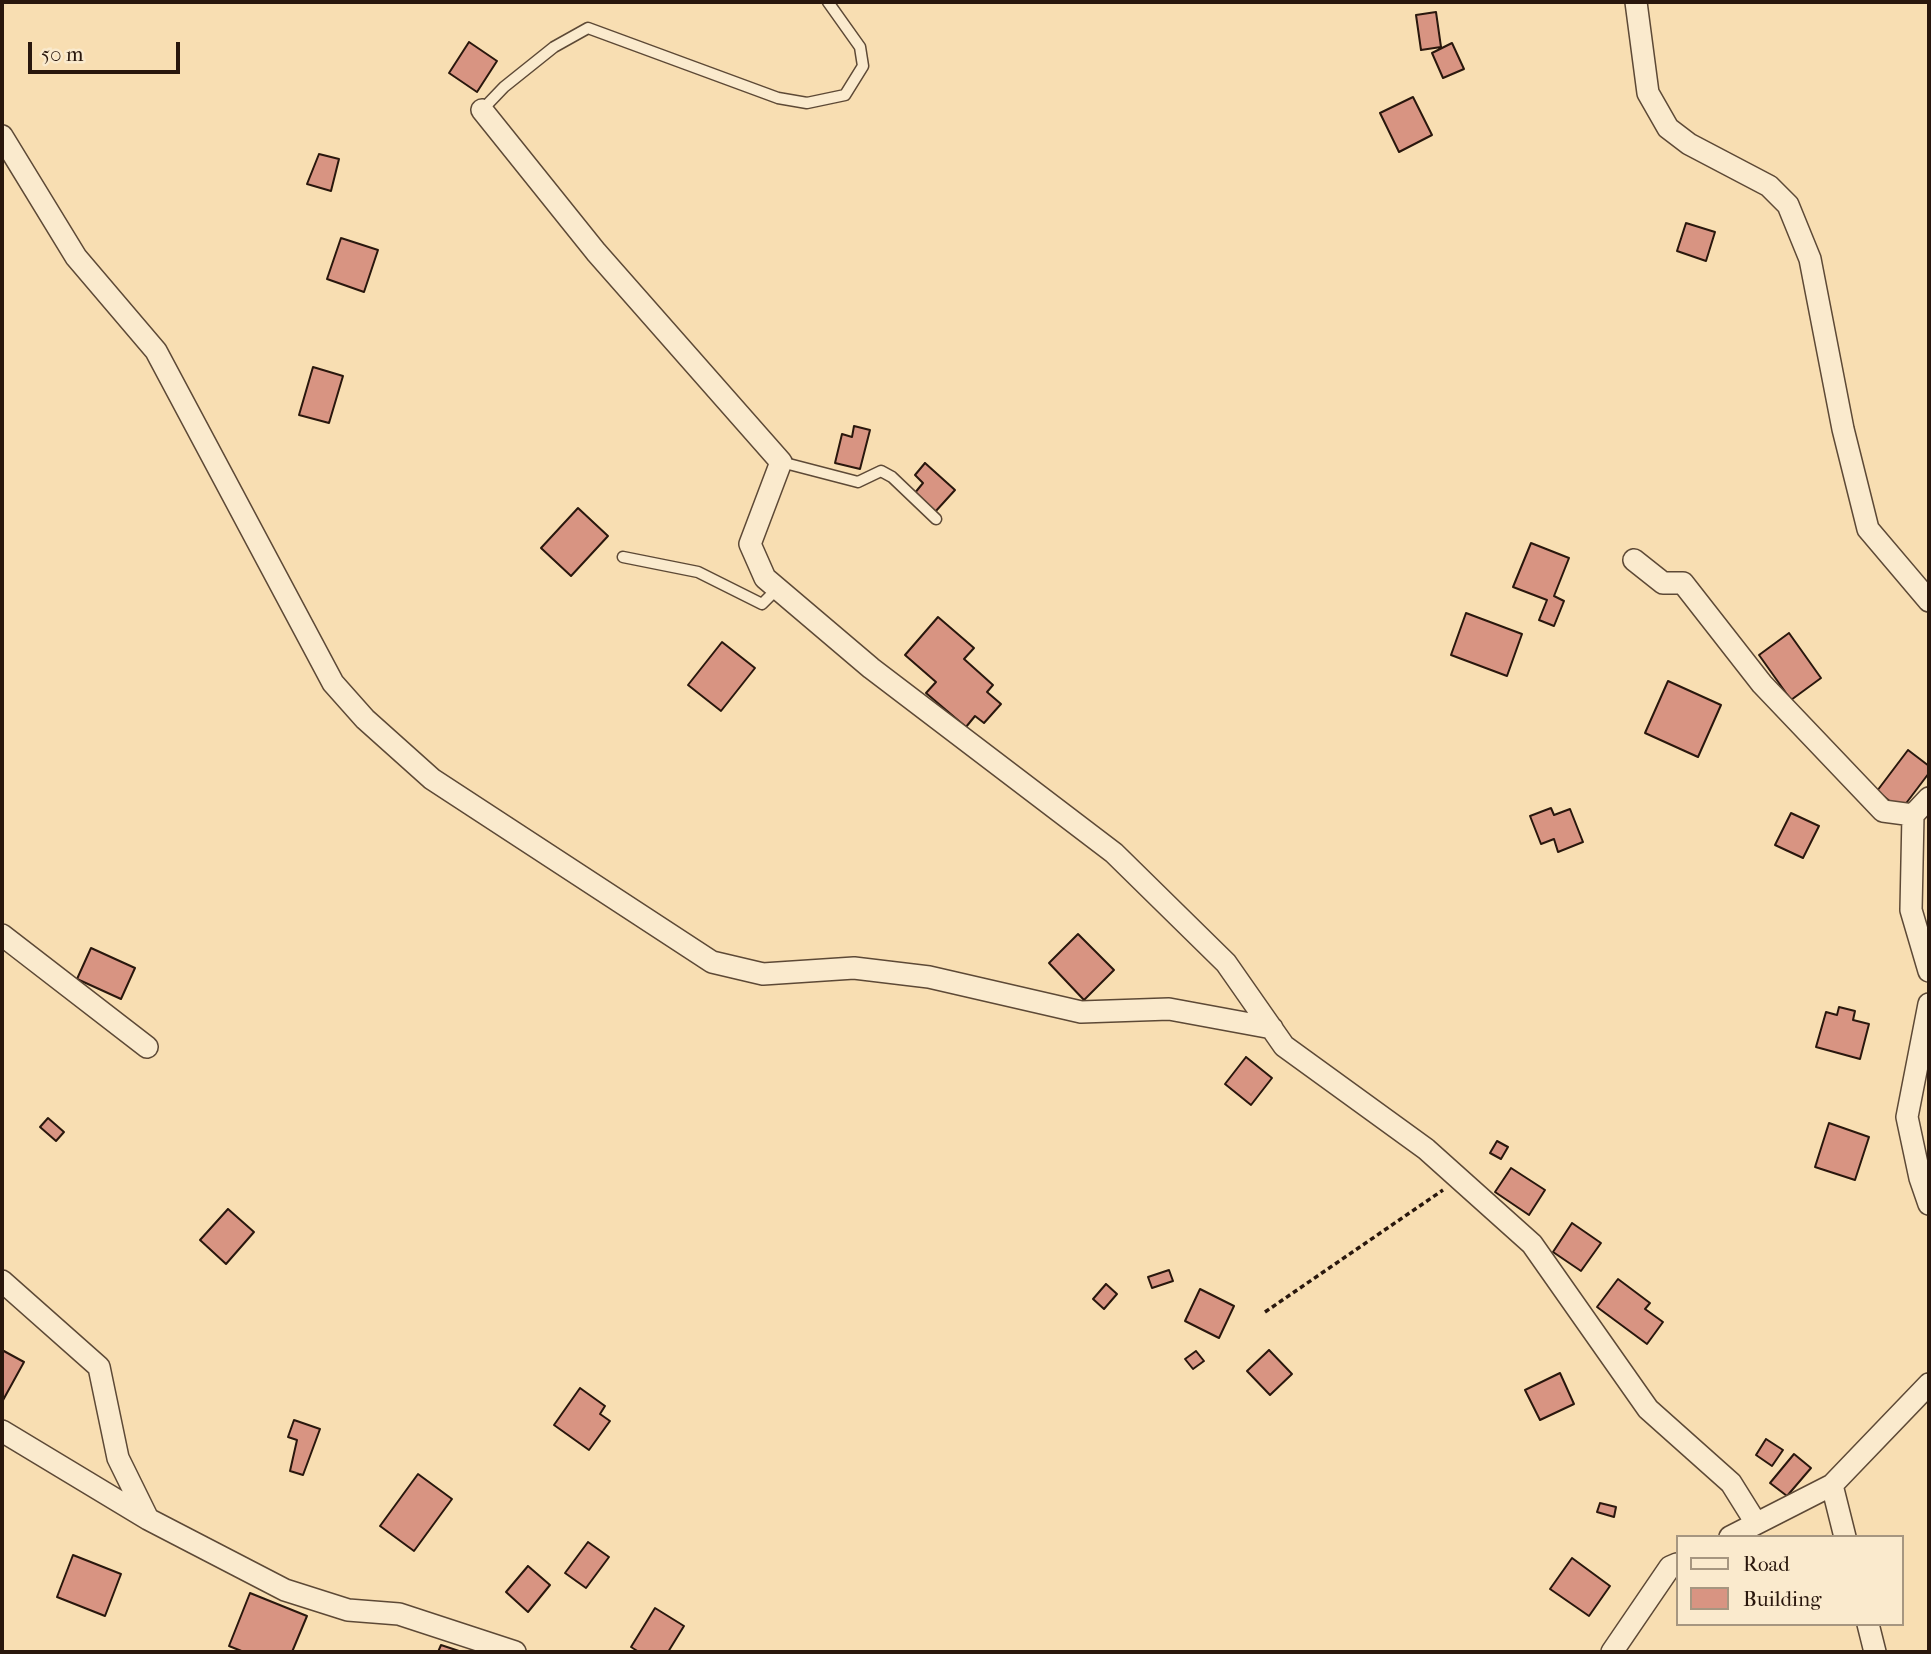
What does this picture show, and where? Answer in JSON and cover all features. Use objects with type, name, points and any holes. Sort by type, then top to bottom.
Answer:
[{"type":"street","points":[[1636,2],[1648,93],[1668,128],[1689,144],[1769,186],[1788,205],[1810,258],[1843,429],[1868,529],[1929,601]]},
{"type":"street","points":[[482,110],[596,252],[781,462],[750,544],[765,578],[871,668],[1114,853],[1226,963],[1284,1046],[1426,1149],[1532,1244],[1647,1409],[1731,1483],[1756,1523]]},
{"type":"street","points":[[2,136],[76,257],[156,351],[334,683],[365,719],[432,779],[712,961],[763,974],[854,968],[929,977],[1081,1012],[1169,1009],[1272,1028]]},
{"type":"street","points":[[1634,560],[1662,583],[1683,583],[1762,684],[1883,811],[1913,815]]},
{"type":"street","points":[[1929,798],[1913,815],[1911,910],[1929,971]]},
{"type":"street","points":[[2,935],[147,1047]]},
{"type":"street","points":[[1929,1004],[1907,1117],[1920,1178],[1929,1204]]},
{"type":"street","points":[[2,1281],[99,1367],[118,1458],[148,1519]]},
{"type":"street","points":[[1734,1535],[1832,1485],[1929,1384]]},
{"type":"street","points":[[2,1431],[148,1519],[285,1590],[348,1610],[399,1614],[515,1652]]},
{"type":"street","points":[[1832,1485],[1844,1535]]},
{"type":"street","points":[[1612,1652],[1670,1567],[1675,1565]]},
{"type":"street","points":[[1868,1626],[1875,1652]]},
{"type":"lane","points":[[482,110],[504,87],[554,47],[588,28],[778,98],[807,103],[845,95],[863,66],[860,47],[828,2]]},
{"type":"lane","points":[[781,462],[858,482],[881,471],[892,477],[936,519]]},
{"type":"lane","points":[[623,557],[698,572],[762,604],[777,589]]},
{"type":"path","points":[[1265,1312],[1459,1179]]},
{"type":"building","points":[[1436,12],[1441,47],[1421,50],[1416,15]]},
{"type":"building","points":[[469,42],[497,61],[477,92],[449,73]]},
{"type":"building","points":[[1452,43],[1464,69],[1443,78],[1432,53]]},
{"type":"building","points":[[1413,97],[1432,135],[1399,152],[1380,113]]},
{"type":"building","points":[[319,154],[339,159],[331,191],[307,184]]},
{"type":"building","points":[[1686,223],[1715,232],[1706,261],[1677,251]]},
{"type":"building","points":[[341,238],[378,250],[364,292],[327,279]]},
{"type":"building","points":[[313,367],[343,376],[329,423],[299,415]]},
{"type":"building","points":[[854,426],[870,430],[860,469],[835,463],[842,434],[852,437]]},
{"type":"building","points":[[925,463],[955,490],[935,512],[914,494],[923,483],[915,475]]},
{"type":"building","points":[[578,508],[608,536],[571,576],[541,548]]},
{"type":"building","points":[[1531,543],[1569,558],[1554,596],[1564,601],[1554,626],[1539,620],[1547,600],[1513,587]]},
{"type":"building","points":[[1466,613],[1522,634],[1507,676],[1451,655]]},
{"type":"building","points":[[938,617],[974,648],[964,659],[993,685],[987,692],[1001,704],[984,723],[975,716],[966,727],[926,693],[936,682],[905,655]]},
{"type":"building","points":[[1789,633],[1821,678],[1791,700],[1759,655]]},
{"type":"building","points":[[722,642],[755,668],[721,711],[688,685]]},
{"type":"building","points":[[1668,681],[1721,705],[1698,757],[1645,733]]},
{"type":"building","points":[[1908,750],[1929,766],[1929,773],[1901,810],[1877,791]]},
{"type":"building","points":[[1551,808],[1554,815],[1570,809],[1583,842],[1558,852],[1554,839],[1541,844],[1530,816]]},
{"type":"building","points":[[1791,813],[1819,826],[1803,858],[1775,845]]},
{"type":"building","points":[[1078,934],[1114,970],[1084,1000],[1049,963]]},
{"type":"building","points":[[91,948],[135,968],[121,999],[77,979]]},
{"type":"building","points":[[1839,1007],[1855,1011],[1853,1020],[1869,1024],[1860,1059],[1816,1047],[1826,1012],[1837,1015]]},
{"type":"building","points":[[1246,1057],[1272,1078],[1251,1105],[1225,1084]]},
{"type":"building","points":[[48,1118],[64,1132],[56,1141],[40,1127]]},
{"type":"building","points":[[1829,1123],[1869,1137],[1855,1180],[1815,1167]]},
{"type":"building","points":[[1497,1141],[1508,1147],[1501,1159],[1490,1153]]},
{"type":"building","points":[[1511,1168],[1545,1190],[1529,1215],[1495,1192]]},
{"type":"building","points":[[228,1209],[254,1232],[226,1264],[200,1240]]},
{"type":"building","points":[[1572,1223],[1601,1243],[1581,1271],[1553,1252]]},
{"type":"building","points":[[1169,1270],[1173,1281],[1152,1288],[1148,1277]]},
{"type":"building","points":[[1618,1279],[1650,1303],[1645,1309],[1663,1322],[1647,1344],[1597,1307]]},
{"type":"building","points":[[1106,1284],[1117,1294],[1104,1309],[1093,1299]]},
{"type":"building","points":[[1200,1289],[1234,1306],[1219,1338],[1185,1321]]},
{"type":"building","points":[[2,1350],[24,1362],[2,1402]]},
{"type":"building","points":[[1269,1350],[1292,1374],[1270,1395],[1247,1371]]},
{"type":"building","points":[[1196,1351],[1204,1361],[1193,1369],[1185,1359]]},
{"type":"building","points":[[1560,1373],[1574,1404],[1540,1420],[1525,1390]]},
{"type":"building","points":[[580,1388],[605,1406],[600,1414],[610,1421],[589,1450],[554,1425]]},
{"type":"building","points":[[294,1420],[320,1429],[303,1475],[290,1471],[297,1440],[288,1437]]},
{"type":"building","points":[[1766,1439],[1783,1450],[1772,1466],[1756,1455]]},
{"type":"building","points":[[1794,1454],[1811,1468],[1787,1496],[1770,1483]]},
{"type":"building","points":[[418,1474],[452,1499],[414,1551],[380,1526]]},
{"type":"building","points":[[1600,1503],[1616,1507],[1614,1517],[1597,1512]]},
{"type":"building","points":[[588,1542],[609,1557],[586,1588],[565,1573]]},
{"type":"building","points":[[73,1555],[121,1574],[105,1616],[57,1597]]},
{"type":"building","points":[[1572,1558],[1610,1586],[1589,1616],[1550,1589]]},
{"type":"building","points":[[528,1566],[550,1585],[528,1612],[506,1592]]},
{"type":"building","points":[[250,1593],[307,1616],[292,1652],[244,1652],[229,1646]]},
{"type":"building","points":[[655,1608],[684,1626],[668,1652],[639,1652],[631,1647]]},
{"type":"building","points":[[441,1645],[462,1652],[438,1652]]}]
